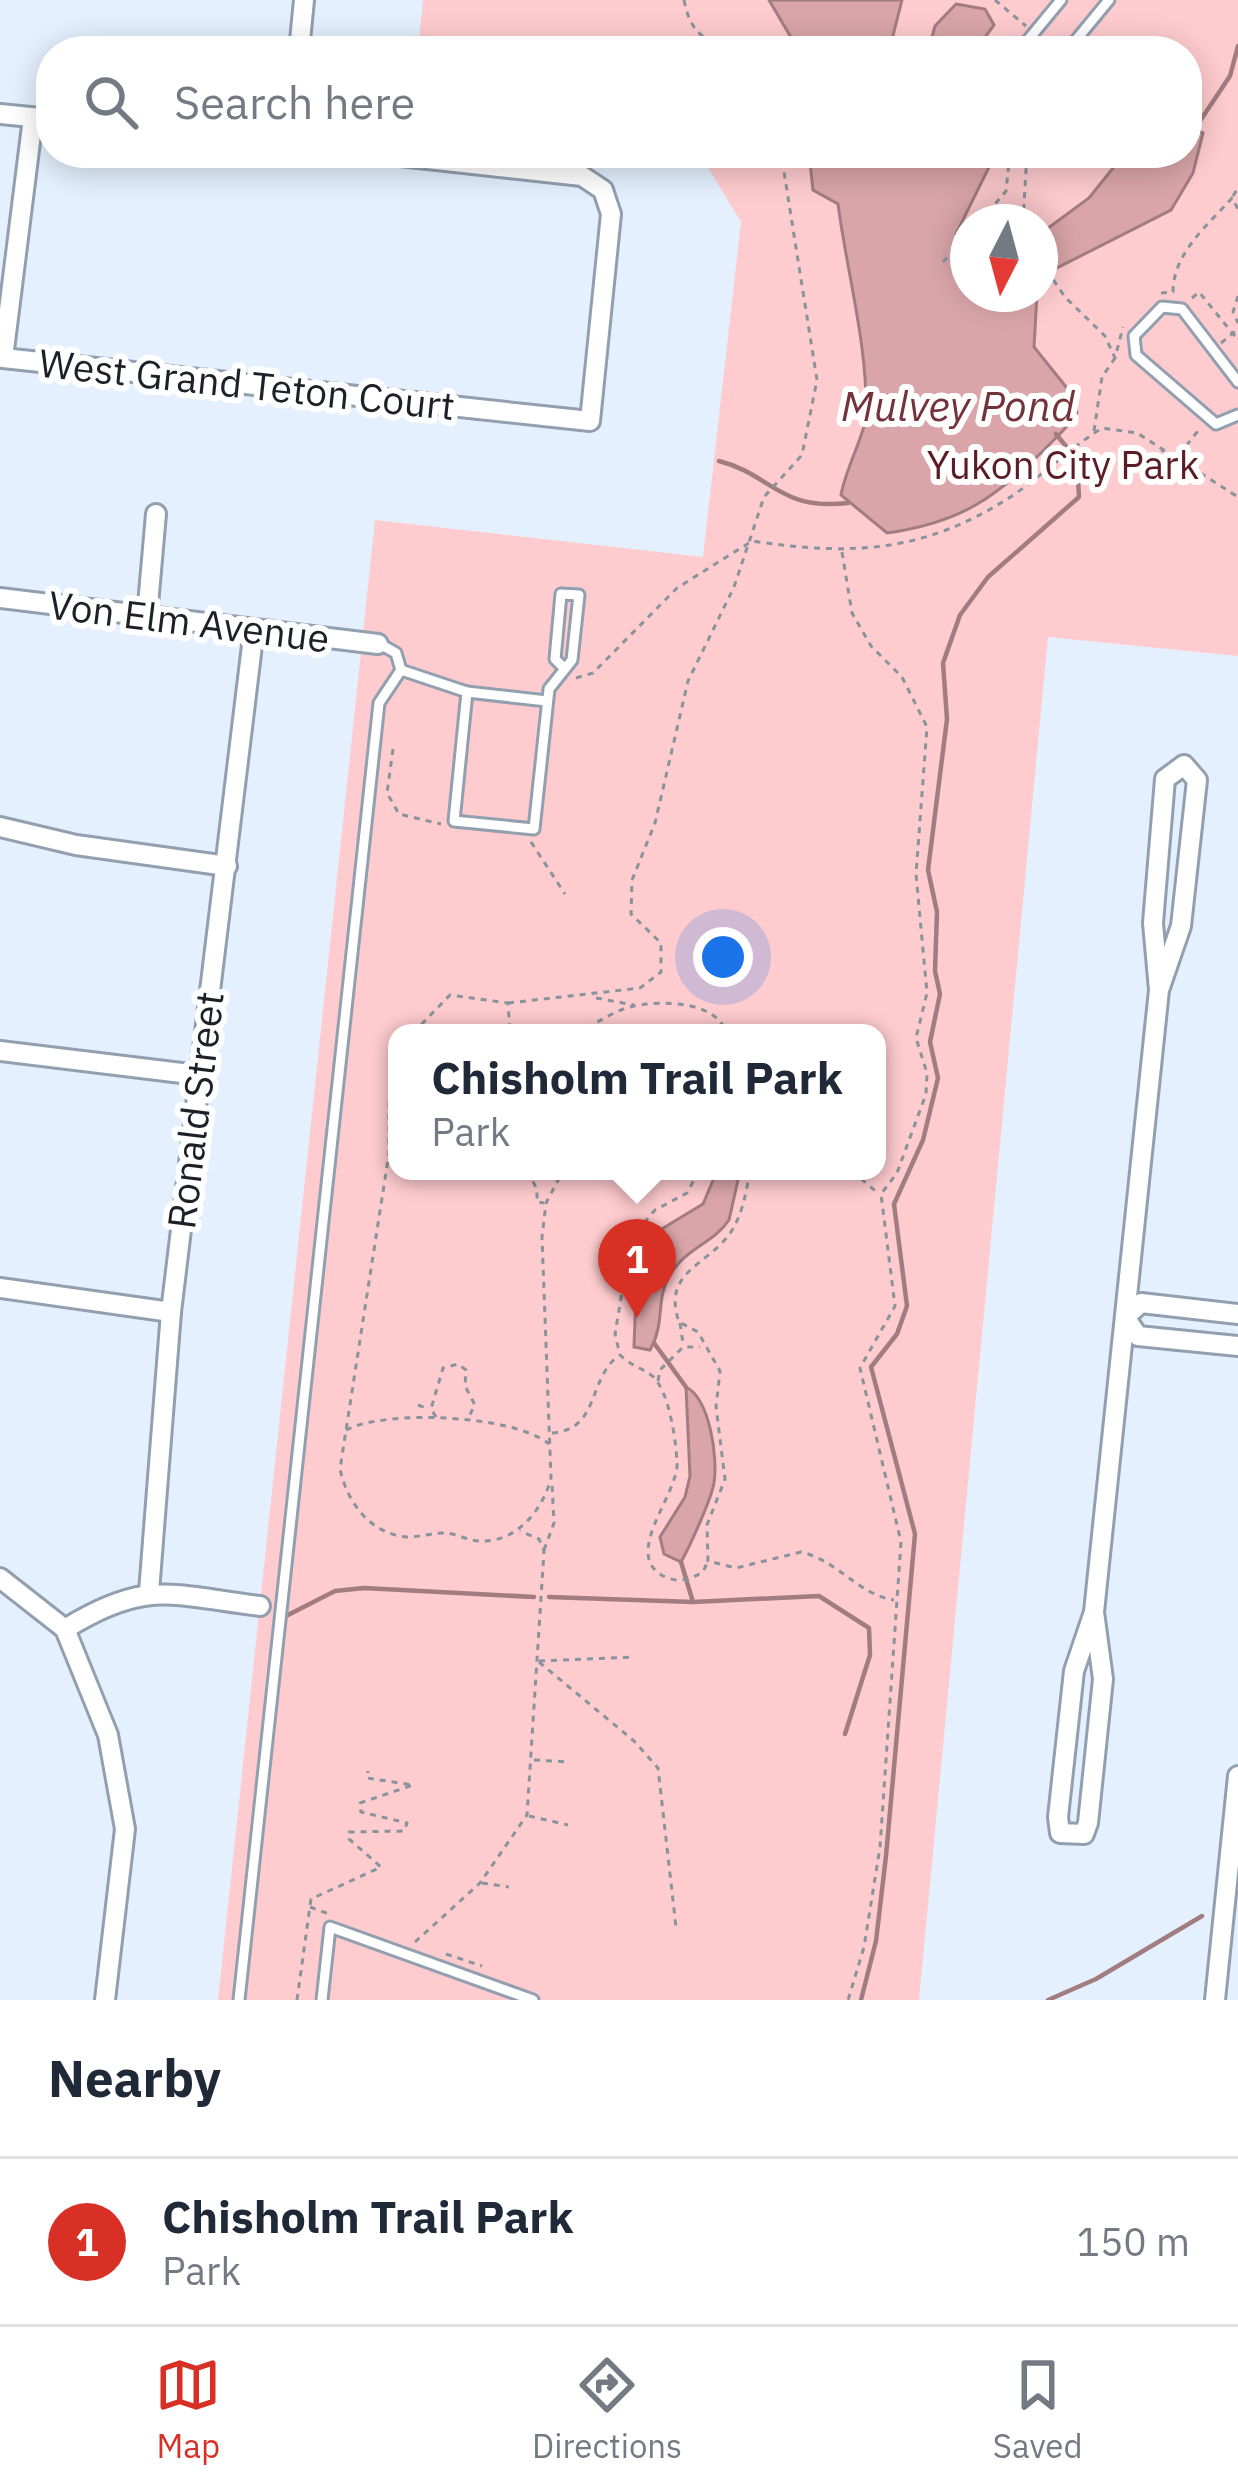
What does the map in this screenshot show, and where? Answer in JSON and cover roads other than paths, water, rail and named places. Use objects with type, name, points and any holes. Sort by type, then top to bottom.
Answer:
[{"type":"street","points":[[300,36],[304,0]]},
{"type":"street","points":[[0,114],[36,117]]},
{"type":"street","name":"West Grand Teton Court","points":[[36,155],[3,358],[590,421],[610,214],[603,190],[582,176],[509,168]]},
{"type":"street","points":[[148,616],[155,514]]},
{"type":"street","name":"Von Elm Avenue","points":[[0,598],[378,644]]},
{"type":"street","name":"Ronald Street","points":[[149,1592],[171,1312],[254,628]]},
{"type":"street","points":[[1094,1612],[1103,1678],[1088,1822],[1084,1834],[1071,1837],[1060,1834],[1058,1817],[1074,1671],[1094,1612],[1159,990],[1153,922],[1165,778],[1184,765],[1197,780],[1181,926],[1159,990]]},
{"type":"street","points":[[0,827],[76,845],[227,866]]},
{"type":"street","points":[[0,1051],[198,1075]]},
{"type":"street","points":[[0,1288],[171,1312]]},
{"type":"street","points":[[1125,1317],[1141,1303],[1238,1313]]},
{"type":"street","points":[[1125,1317],[1138,1336],[1238,1346]]},
{"type":"street","points":[[0,1578],[65,1629],[108,1735],[124,1829],[105,2000]]},
{"type":"street","points":[[65,1629],[112,1600],[149,1592],[260,1606]]},
{"type":"street","points":[[1220,2000],[1238,1776]]},
{"type":"lane","points":[[1032,36],[1061,0]]},
{"type":"lane","points":[[1079,36],[1109,0]]},
{"type":"lane","points":[[1238,382],[1182,309],[1162,307],[1134,336],[1136,355],[1216,424],[1238,416]]},
{"type":"lane","points":[[467,692],[454,821],[532,829],[547,701],[555,676],[572,660],[579,595],[561,594],[555,659],[562,666]]},
{"type":"lane","points":[[378,644],[396,653],[401,670]]},
{"type":"lane","points":[[401,670],[467,692],[547,701]]},
{"type":"lane","points":[[239,2000],[379,703],[401,670]]},
{"type":"lane","points":[[322,2000],[331,1927],[533,2000]]},
{"type":"water","points":[[769,0],[902,0],[893,36],[790,36]]},
{"type":"water","points":[[956,4],[985,9],[994,25],[986,36],[932,36],[935,26]]},
{"type":"water","name":"Mulvey Pond","points":[[811,168],[989,168],[971,204],[950,204],[950,312],[1036,312],[1034,347],[1071,393],[1077,413],[1027,467],[974,506],[935,523],[887,533],[841,495],[865,423],[866,390],[838,204],[813,190]]},
{"type":"water","name":"Mulvey Pond","points":[[1113,168],[1194,168],[1171,210],[1058,267],[1058,221],[1089,198]]},
{"type":"water","points":[[713,1180],[738,1180],[729,1220],[668,1278],[650,1350],[634,1347],[637,1263],[650,1236],[703,1204]]},
{"type":"water","points":[[686,1387],[706,1416],[715,1472],[709,1501],[681,1562],[664,1554],[660,1537],[685,1497],[690,1476]]},
{"type":"waterway","points":[[1202,118],[1230,76],[1238,46]]},
{"type":"waterway","points":[[861,2000],[876,1941],[886,1856],[915,1534],[871,1367],[897,1334],[907,1306],[894,1204],[923,1140],[938,1078],[930,1042],[940,994],[935,971],[937,912],[928,870],[947,719],[943,663],[960,615],[988,577],[1079,497],[1077,460],[1056,434]]},
{"type":"waterway","points":[[719,461],[806,502],[848,503]]},
{"type":"waterway","points":[[654,1343],[686,1387]]},
{"type":"waterway","points":[[681,1562],[693,1602]]},
{"type":"waterway","points":[[286,1616],[335,1591],[364,1588],[534,1597]]},
{"type":"waterway","points":[[549,1597],[693,1602],[819,1596],[869,1628],[870,1655],[845,1734]]},
{"type":"waterway","points":[[1048,2000],[1096,1979],[1202,1916]]},
{"type":"place","name":"Chisholm Trail Park","points":[[637,1318]]},
{"type":"park label","name":"Yukon City Park","points":[[1063,464]]}]
